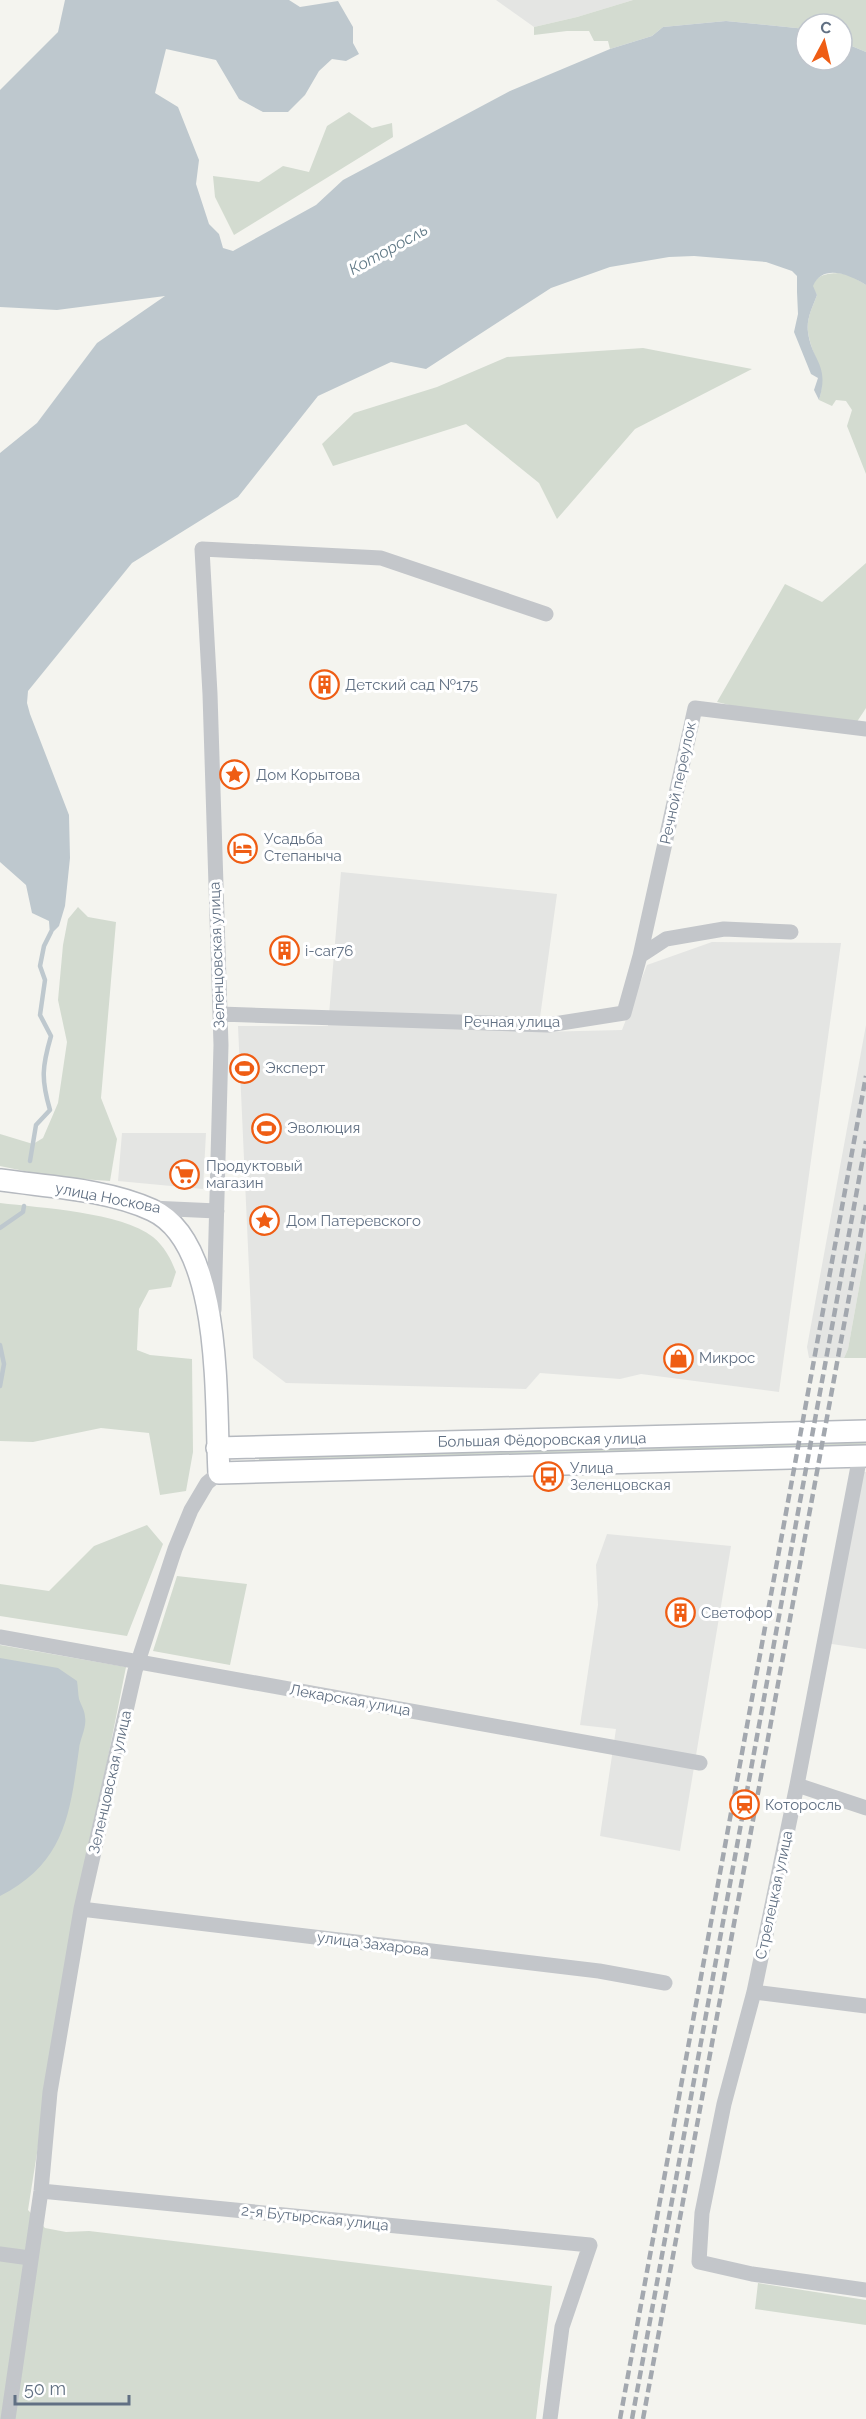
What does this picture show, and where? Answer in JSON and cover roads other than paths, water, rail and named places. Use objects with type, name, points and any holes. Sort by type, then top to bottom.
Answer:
[{"type":"main road","name":"улица Носкова","points":[[0,1180],[94,1194],[141,1206]]},
{"type":"main road","name":"Зеленцовская улица","points":[[141,1206],[161,1215],[177,1229],[194,1259],[208,1308],[219,1473]]},
{"type":"main road","name":"Большая Фёдоровская улица","points":[[217,1448],[866,1431]]},
{"type":"main road","name":"Большая Фёдоровская улица","points":[[219,1473],[863,1456]]},
{"type":"street","name":"Зеленцовская улица","points":[[213,1361],[221,1076],[210,694],[202,549],[381,558],[546,614]]},
{"type":"street","name":"Речной переулок","points":[[640,956],[695,708],[866,729]]},
{"type":"street","points":[[640,956],[666,939],[724,929],[791,932]]},
{"type":"street","name":"Речная улица","points":[[220,1014],[548,1025],[624,1013],[640,956]]},
{"type":"street","name":"улица Носкова","points":[[141,1206],[157,1209],[217,1211]]},
{"type":"street","points":[[194,1259],[216,1258]]},
{"type":"street","name":"Стрелецкая улица","points":[[863,1456],[754,1992],[731,2075],[708,2180],[700,2227],[699,2262],[752,2274],[866,2290]]},
{"type":"street","name":"Зеленцовская улица","points":[[8,2419],[40,2191],[50,2092],[81,1909],[139,1661],[175,1549],[191,1510],[207,1484],[219,1473]]},
{"type":"street","name":"Лекарская улица","points":[[0,1637],[700,1763]]},
{"type":"street","points":[[797,1785],[866,1808]]},
{"type":"street","name":"улица Захарова","points":[[81,1909],[587,1970],[665,1983]]},
{"type":"street","points":[[754,1992],[866,2006]]},
{"type":"street","name":"2-я Бутырская улица","points":[[40,2191],[590,2245],[562,2327],[550,2419]]},
{"type":"street","points":[[0,2253],[30,2258]]},
{"type":"water","points":[[65,0],[289,0],[300,7],[338,1],[353,27],[353,43],[359,54],[346,61],[332,59],[319,71],[305,95],[288,112],[263,112],[239,99],[216,60],[166,49],[155,93],[178,107],[199,160],[196,184],[209,224],[219,234],[223,248],[233,251],[316,205],[343,180],[510,91],[610,49],[652,36],[663,27],[726,21],[794,28],[794,72],[854,72],[854,47],[866,52],[866,285],[845,275],[830,273],[817,279],[813,286],[817,295],[810,313],[808,327],[810,342],[821,371],[822,388],[819,400],[814,390],[818,378],[811,374],[794,332],[798,314],[797,276],[792,271],[766,262],[694,256],[669,257],[610,267],[551,288],[426,369],[391,362],[318,396],[238,497],[132,563],[28,691],[27,703],[30,714],[69,815],[70,858],[65,906],[59,926],[50,935],[49,921],[32,913],[26,885],[0,862],[0,453],[37,423],[97,343],[165,296],[57,310],[0,307],[0,90],[58,32]]},
{"type":"water","points":[[0,1658],[58,1668],[77,1681],[85,1721],[72,1795],[60,1834],[51,1852],[38,1868],[22,1883],[0,1896]]},
{"type":"waterway","points":[[30,1161],[36,1125],[50,1110],[44,1073],[51,1036],[40,1015],[45,980],[40,966],[44,946],[51,932]]},
{"type":"waterway","points":[[0,1228],[23,1212],[24,1206]]},
{"type":"waterway","points":[[0,1345],[4,1364],[0,1386]]},
{"type":"railway","points":[[620,2419],[866,1076]]},
{"type":"railway","points":[[632,2419],[866,1141]]},
{"type":"railway","points":[[643,2419],[866,1205]]},
{"type":"place","name":"Детский сад №175","points":[[324,685]]},
{"type":"place","name":"Дом Корытова","points":[[235,775]]},
{"type":"place","name":"Усадьба Степаныча","points":[[243,848]]},
{"type":"place","name":"i-car76","points":[[284,951]]},
{"type":"place","name":"Эксперт","points":[[244,1068]]},
{"type":"place","name":"Эволюция","points":[[266,1128]]},
{"type":"place","name":"Продуктовый магазин","points":[[185,1175]]},
{"type":"place","name":"Дом Патеревского","points":[[265,1221]]},
{"type":"place","name":"Микрос","points":[[678,1358]]},
{"type":"place","name":"Улица Зеленцовская","points":[[549,1477]]},
{"type":"place","name":"Светофор","points":[[680,1613]]},
{"type":"place","name":"Которосль","points":[[744,1805]]}]
